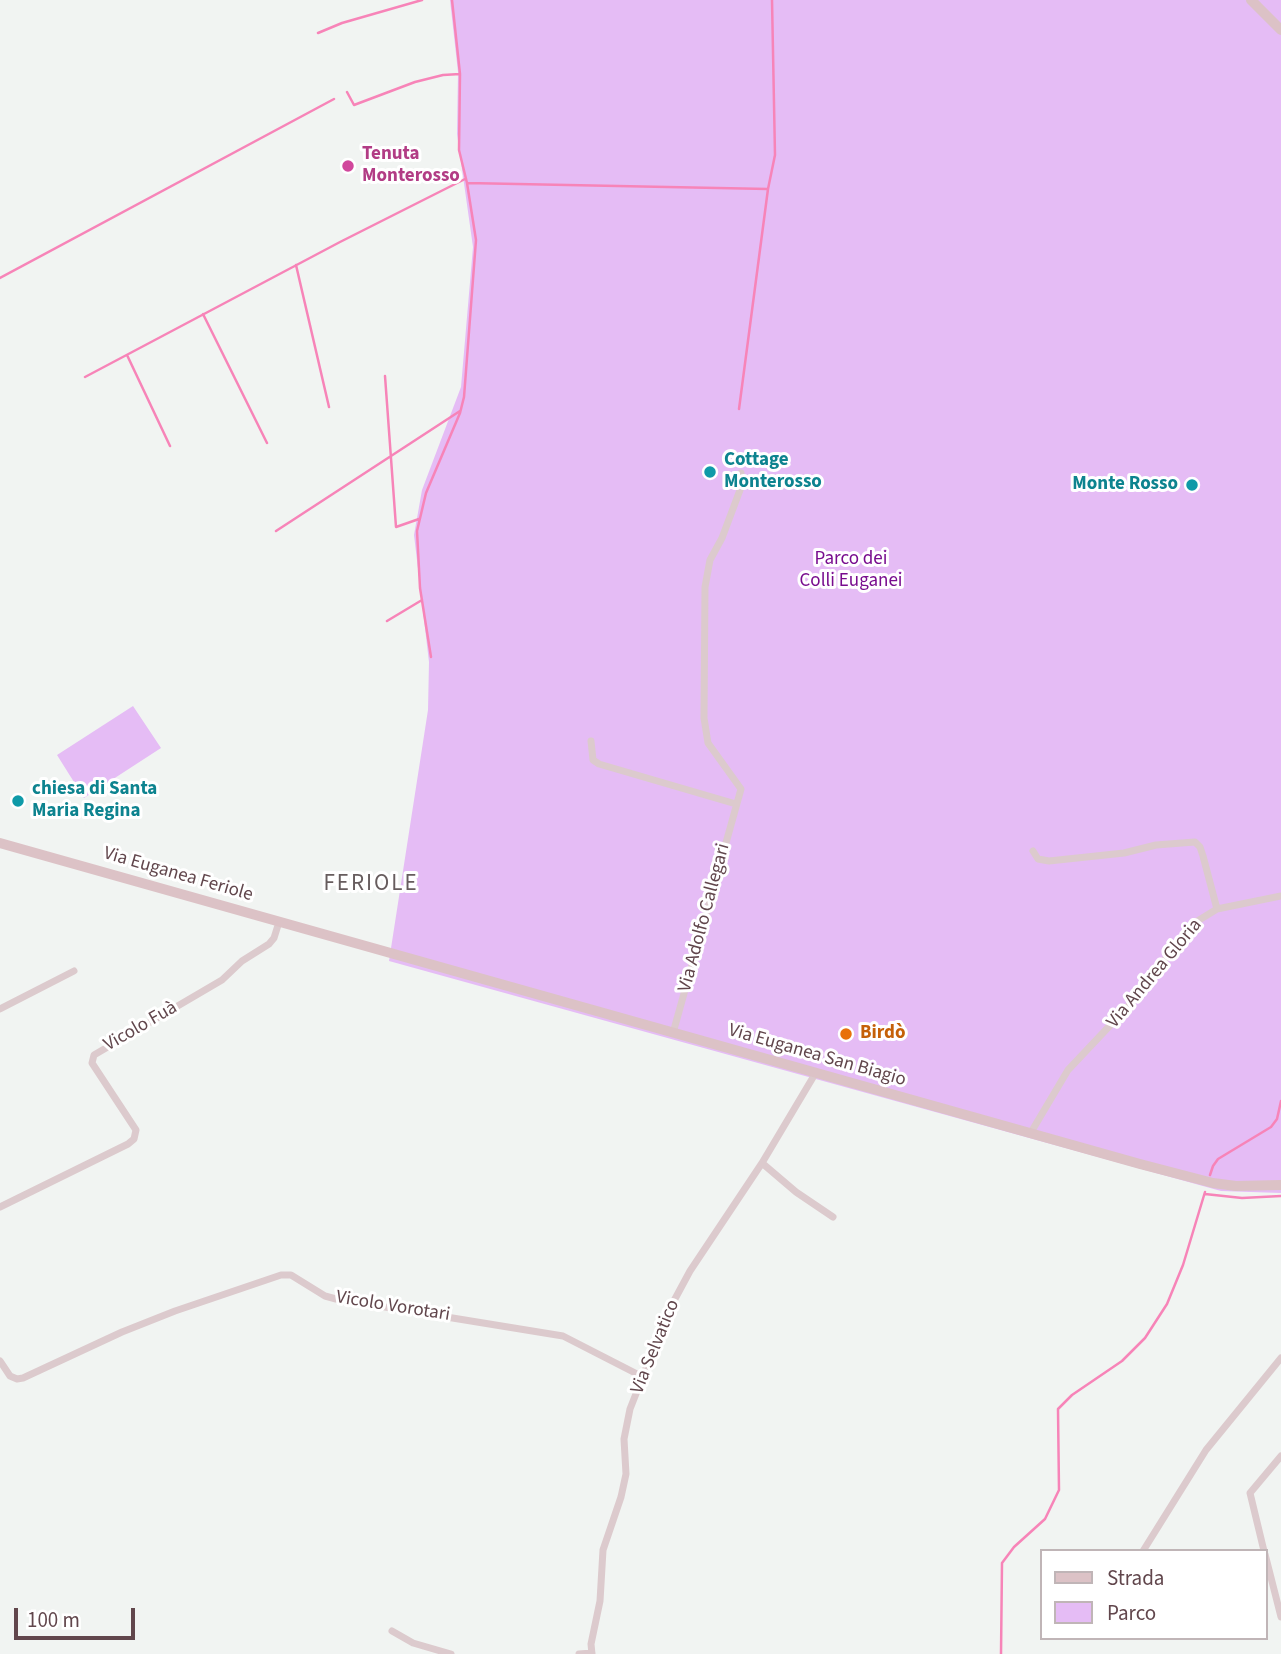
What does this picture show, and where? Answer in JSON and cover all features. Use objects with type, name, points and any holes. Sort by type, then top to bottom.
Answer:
[{"type":"main road","points":[[1251,0],[1281,30]]},
{"type":"main road","name":"Via Euganea Feriole","points":[[0,843],[346,941]]},
{"type":"main road","name":"Via Euganea San Biagio","points":[[346,941],[1213,1183],[1281,1185]]},
{"type":"street","name":"Via Adolfo Callegari","points":[[673,1033],[741,789],[708,743],[704,718],[705,587],[710,560],[722,538],[740,490],[741,473]]},
{"type":"street","points":[[592,741],[593,760],[599,764],[736,804]]},
{"type":"street","name":"Via Andrea Gloria","points":[[1030,1134],[1068,1070],[1135,999],[1191,925],[1217,909],[1200,846],[1195,842],[1156,845],[1124,853],[1049,862],[1038,859],[1033,851]]},
{"type":"street","points":[[1217,909],[1281,896]]},
{"type":"street","name":"Vicolo Fuà","points":[[0,1208],[134,1139],[136,1130],[92,1063],[94,1055],[222,980],[242,961],[269,944],[279,922]]},
{"type":"street","points":[[0,1009],[74,971]]},
{"type":"street","name":"Via Selvatico","points":[[592,1653],[591,1644],[600,1601],[603,1550],[621,1497],[626,1474],[624,1439],[643,1377],[669,1310],[690,1271],[762,1163],[815,1073]]},
{"type":"street","points":[[762,1163],[796,1192],[833,1217]]},
{"type":"street","name":"Vicolo Vorotari","points":[[0,1361],[10,1376],[23,1378],[122,1332],[281,1275],[291,1275],[325,1296],[337,1299],[563,1336],[643,1377]]},
{"type":"street","points":[[1144,1549],[1206,1450],[1281,1358]]},
{"type":"street","points":[[1264,1549],[1250,1493],[1281,1456]]},
{"type":"street","points":[[1267,1560],[1281,1617]]},
{"type":"street","points":[[393,1630],[413,1643],[451,1654]]},
{"type":"street","points":[[579,1654],[592,1653]]},
{"type":"green space","name":"Parco dei Colli Euganei","points":[[450,0],[1281,0],[1281,1193],[1221,1191],[389,961],[428,710],[429,662],[414,535],[422,490],[461,387],[473,247],[457,134],[458,72]]},
{"type":"green space","points":[[133,706],[161,748],[84,798],[57,755]]},
{"type":"waterway","points":[[318,33],[342,23],[422,0]]},
{"type":"waterway","points":[[431,657],[420,588],[417,531],[426,493],[460,413],[464,397],[476,240],[459,150],[460,74],[452,0]]},
{"type":"waterway","points":[[739,409],[768,189],[775,155],[772,0]]},
{"type":"waterway","points":[[347,92],[354,105],[415,82],[460,74]]},
{"type":"waterway","points":[[0,278],[334,99]]},
{"type":"waterway","points":[[85,377],[465,179]]},
{"type":"waterway","points":[[467,183],[768,189]]},
{"type":"waterway","points":[[296,265],[329,407]]},
{"type":"waterway","points":[[203,314],[267,443]]},
{"type":"waterway","points":[[127,355],[170,446]]},
{"type":"waterway","points":[[385,376],[396,527],[419,519]]},
{"type":"waterway","points":[[276,531],[460,411]]},
{"type":"waterway","points":[[387,621],[422,600]]},
{"type":"waterway","points":[[1210,1175],[1218,1159],[1271,1127],[1277,1119],[1281,1101]]},
{"type":"waterway","points":[[1001,1654],[1002,1563],[1014,1547],[1045,1519],[1059,1490],[1058,1409],[1072,1395],[1122,1361],[1145,1338],[1167,1304],[1183,1265],[1205,1192]]},
{"type":"waterway","points":[[1205,1194],[1242,1198],[1281,1196]]},
{"type":"place","name":"Tenuta Monterosso","points":[[348,166]]},
{"type":"place","name":"Cottage Monterosso","points":[[710,472]]},
{"type":"place","name":"Monte Rosso","points":[[1192,485]]},
{"type":"place","name":"chiesa di Santa Maria Regina","points":[[18,801]]},
{"type":"place","name":"Birdò","points":[[846,1034]]},
{"type":"district","name":"FERIOLE","points":[[371,885]]}]
